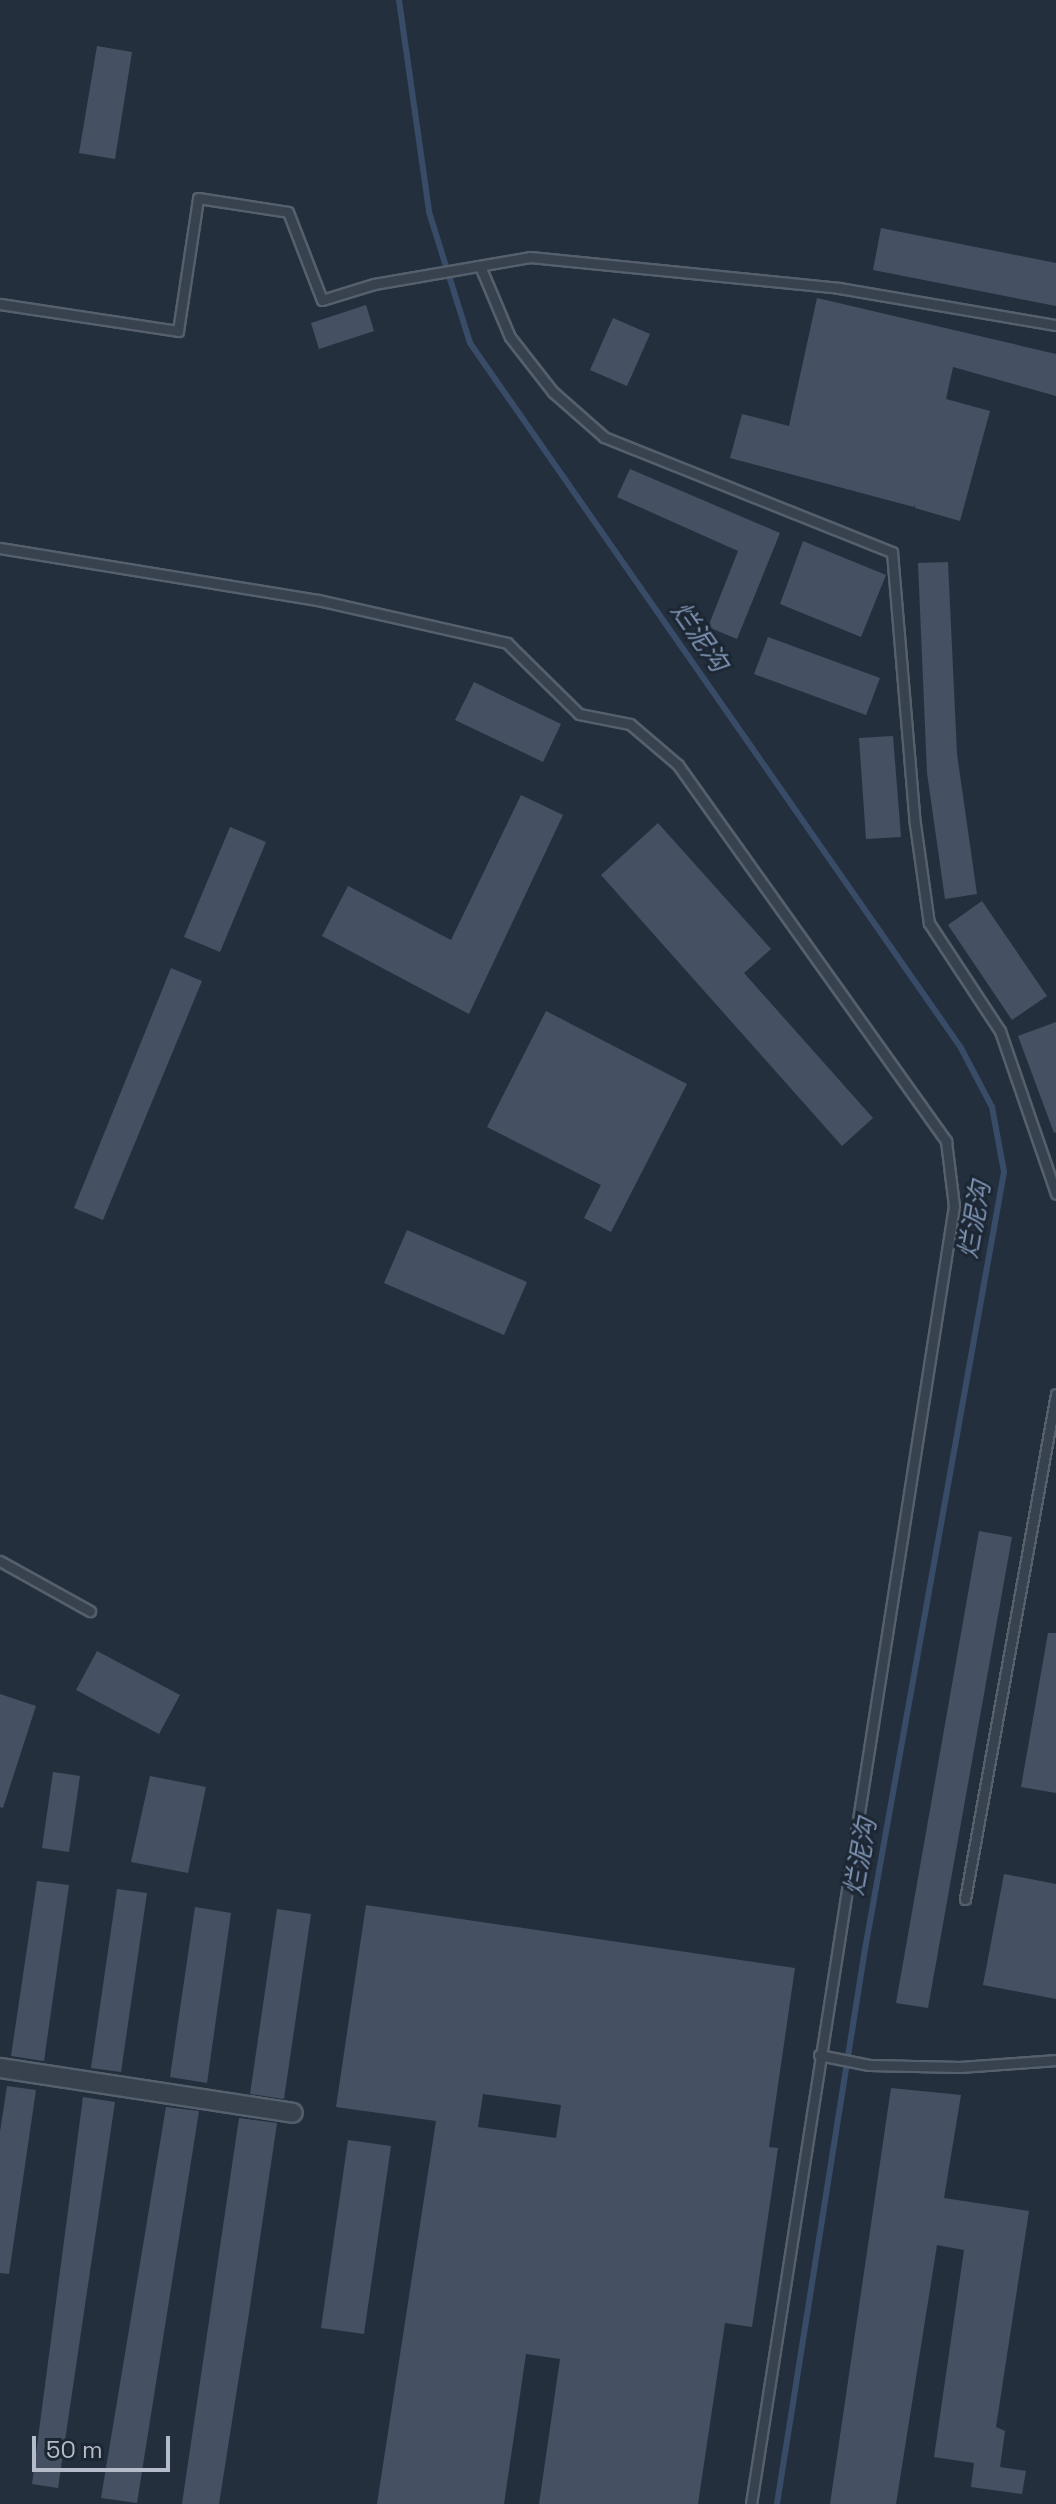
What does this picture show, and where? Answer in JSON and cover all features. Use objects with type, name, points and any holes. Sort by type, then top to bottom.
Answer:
[{"type":"street","points":[[0,2068],[293,2113]]},
{"type":"lane","points":[[0,304],[178,331],[198,198],[288,212],[322,300],[425,275],[530,257],[824,286],[1056,325]]},
{"type":"lane","points":[[480,266],[510,337],[553,392],[604,437],[892,552],[915,824],[929,923],[1000,1031],[1056,1194]]},
{"type":"lane","points":[[0,548],[318,600],[507,643],[579,714],[630,724],[678,765],[946,1141],[954,1206],[751,2504]]},
{"type":"lane","points":[[965,1899],[1056,1394]]},
{"type":"lane","points":[[0,1561],[90,1611]]},
{"type":"lane","points":[[819,2055],[869,2065],[961,2067],[1056,2060]]},
{"type":"building","points":[[97,46],[132,52],[115,159],[79,153]]},
{"type":"building","points":[[881,228],[1056,263],[1056,306],[873,270]]},
{"type":"building","points":[[817,298],[1056,354],[1056,396],[953,367],[946,399],[990,411],[960,521],[915,508],[915,504],[914,507],[730,458],[742,414],[789,426]]},
{"type":"building","points":[[366,305],[374,331],[319,349],[311,323]]},
{"type":"building","points":[[613,318],[650,334],[627,386],[590,370]]},
{"type":"building","points":[[630,469],[780,533],[737,639],[708,627],[738,551],[617,497]]},
{"type":"building","points":[[803,541],[886,575],[861,637],[780,604]]},
{"type":"building","points":[[948,562],[957,754],[977,894],[945,899],[927,773],[918,563]]},
{"type":"building","points":[[768,637],[880,678],[866,715],[754,674]]},
{"type":"building","points":[[474,682],[561,724],[543,762],[455,720]]},
{"type":"building","points":[[893,736],[901,837],[866,839],[859,738]]},
{"type":"building","points":[[521,795],[563,815],[469,1014],[322,936],[348,886],[451,940]]},
{"type":"building","points":[[658,823],[771,949],[744,973],[873,1118],[842,1146],[601,875]]},
{"type":"building","points":[[230,827],[266,842],[220,952],[184,937]]},
{"type":"building","points":[[982,901],[1047,996],[1012,1020],[948,925]]},
{"type":"building","points":[[171,968],[202,981],[103,1220],[74,1208]]},
{"type":"building","points":[[546,1011],[687,1084],[611,1232],[584,1218],[601,1185],[487,1127]]},
{"type":"building","points":[[1056,1022],[1056,1132],[1054,1133],[1018,1036]]},
{"type":"building","points":[[407,1230],[527,1282],[504,1335],[384,1283]]},
{"type":"building","points":[[979,1531],[1012,1537],[928,2008],[896,2003]]},
{"type":"building","points":[[1048,1633],[1056,1633],[1056,1793],[1021,1787]]},
{"type":"building","points":[[97,1651],[180,1695],[159,1734],[76,1690]]},
{"type":"building","points":[[0,1694],[36,1706],[3,1808],[0,1807]]},
{"type":"building","points":[[53,1772],[80,1776],[69,1852],[42,1848]]},
{"type":"building","points":[[150,1776],[206,1787],[188,1873],[131,1862]]},
{"type":"building","points":[[1004,1874],[1056,1884],[1056,1999],[983,1985]]},
{"type":"building","points":[[37,1881],[69,1885],[44,2061],[11,2056]]},
{"type":"building","points":[[117,1889],[147,1893],[121,2072],[91,2068]]},
{"type":"building","points":[[366,1905],[795,1968],[769,2147],[778,2148],[752,2327],[725,2323],[698,2504],[539,2504],[560,2359],[526,2354],[504,2504],[377,2504],[436,2121],[336,2107]],"holes":[[[483,2094],[561,2105],[556,2138],[478,2127]]]},
{"type":"building","points":[[195,1907],[231,1913],[207,2083],[170,2077]]},
{"type":"building","points":[[277,1909],[311,1914],[284,2099],[250,2094]]},
{"type":"building","points":[[7,2086],[36,2090],[9,2274],[0,2273],[0,2132]]},
{"type":"building","points":[[891,2088],[961,2095],[944,2198],[1029,2211],[996,2427],[1005,2431],[1000,2467],[1026,2471],[1022,2494],[971,2487],[974,2463],[934,2457],[964,2250],[937,2245],[896,2504],[830,2504]]},
{"type":"building","points":[[83,2097],[115,2102],[58,2488],[32,2484]]},
{"type":"building","points":[[166,2107],[199,2111],[137,2503],[101,2498]]},
{"type":"building","points":[[239,2118],[277,2123],[249,2313],[219,2504],[182,2504]]},
{"type":"building","points":[[348,2140],[391,2146],[364,2334],[321,2328]]},
{"type":"waterway","name":"烂泥沟","points":[[399,0],[429,212],[470,343],[961,1048],[992,1107],[1004,1172],[865,1949],[777,2504]]}]
